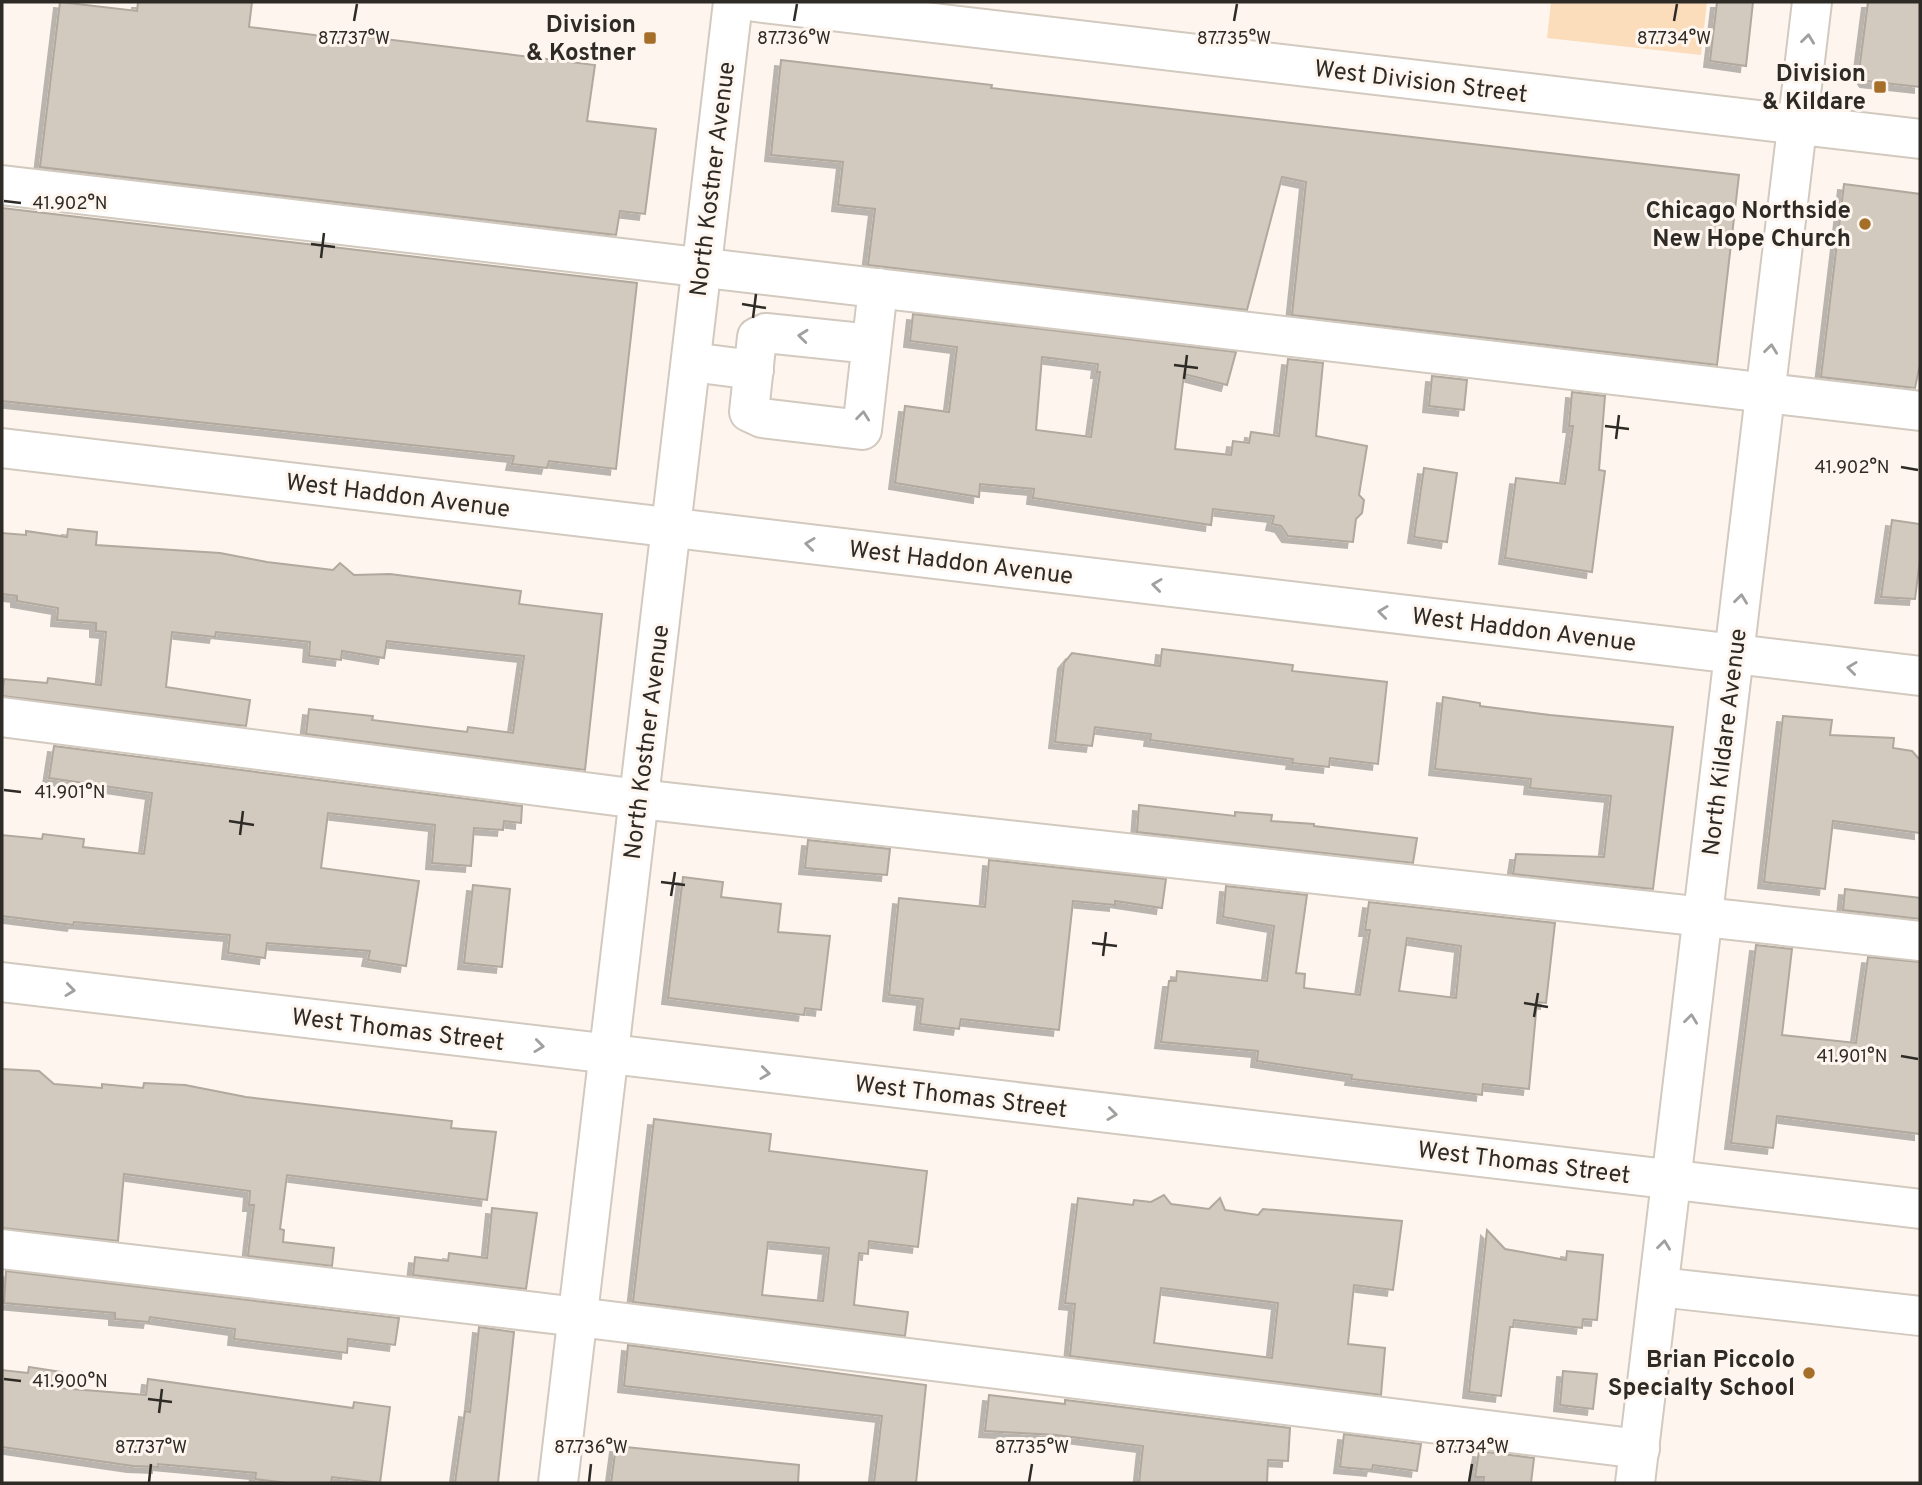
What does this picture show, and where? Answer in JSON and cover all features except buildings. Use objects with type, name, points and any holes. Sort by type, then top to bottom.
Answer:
[{"type":"street","name":"North Kostner Avenue","points":[[558,1483],[733,2]]},
{"type":"street","name":"West Division Street","points":[[755,2],[1920,139]]},
{"type":"street","name":"North Kildare Avenue","points":[[1638,1466],[1812,2]]},
{"type":"street","points":[[2,185],[1920,411]]},
{"type":"street","points":[[871,344],[766,332],[757,337],[748,412],[762,418],[862,430],[878,288]]},
{"type":"street","points":[[691,362],[754,370]]},
{"type":"street","name":"West Haddon Avenue","points":[[2,448],[1920,676]]},
{"type":"street","points":[[2,717],[639,799],[1920,941]]},
{"type":"street","name":"West Thomas Street","points":[[2,982],[1920,1209]]},
{"type":"street","points":[[2,1250],[578,1317],[1638,1466]]},
{"type":"street","points":[[1659,1287],[1920,1316]]},
{"type":"shaded area","points":[[1551,2],[1707,2],[1701,55],[1547,38]]},
{"type":"place","name":"Division & Kostner","points":[[650,38]]},
{"type":"place","name":"Division & Kildare","points":[[1880,87]]},
{"type":"place","name":"Chicago Northside New Hope Church","points":[[1865,224]]},
{"type":"place","name":"Brian Piccolo Specialty School","points":[[1809,1373]]}]
